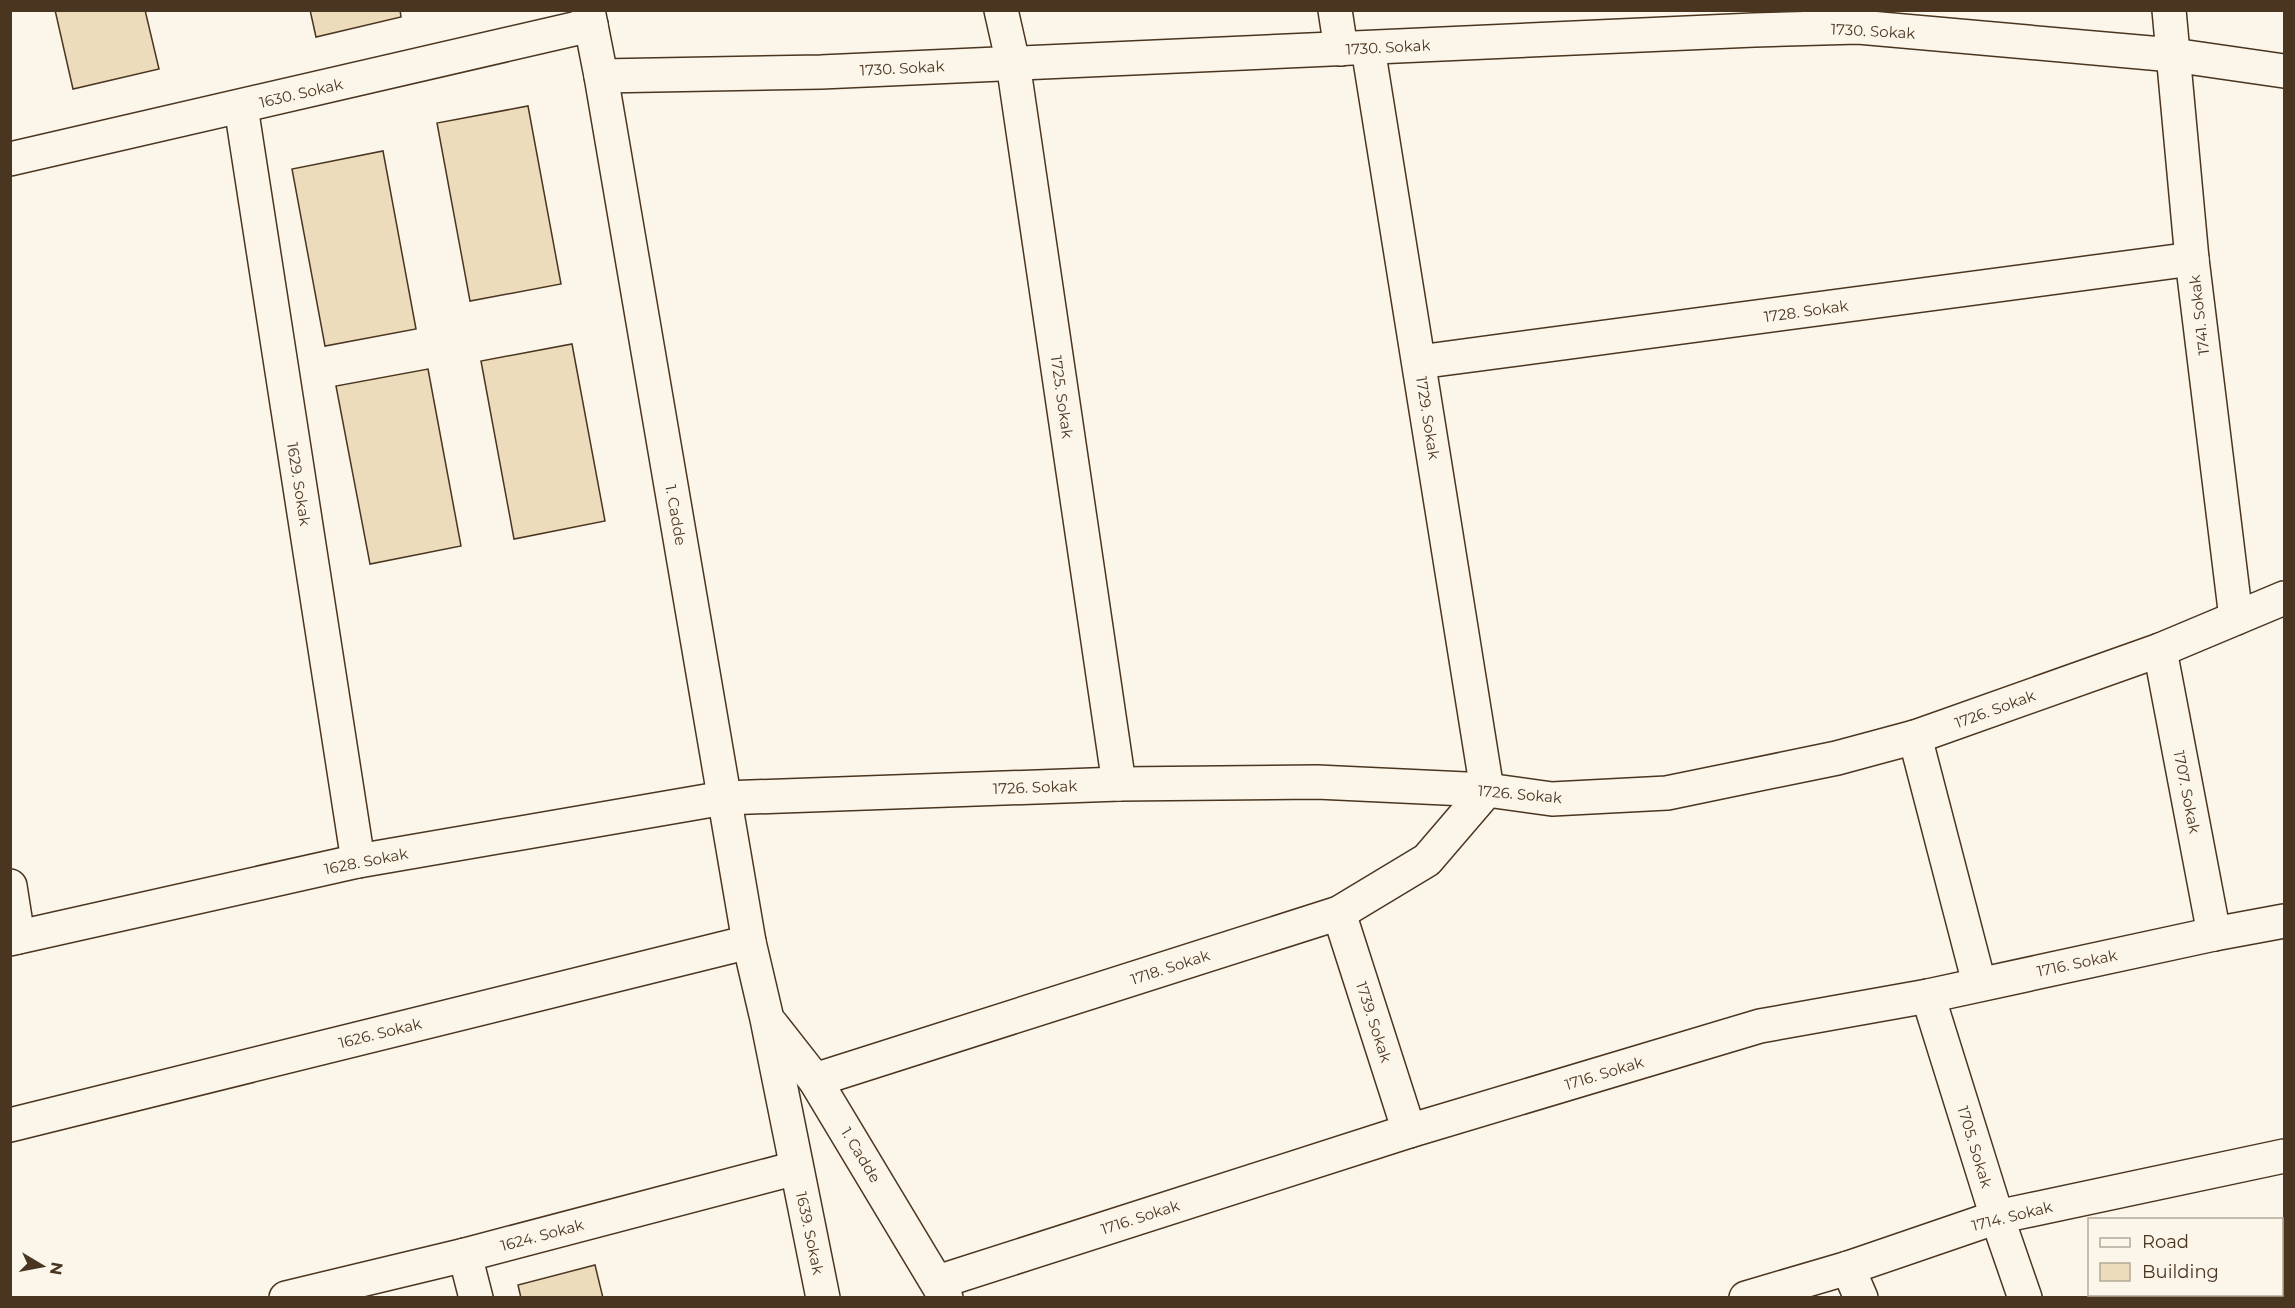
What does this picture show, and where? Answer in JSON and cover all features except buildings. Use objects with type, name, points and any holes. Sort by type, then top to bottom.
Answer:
[{"type":"street","name":"1725. Sokak","points":[[1001,10],[1013,63],[1119,784]]},
{"type":"street","name":"1729. Sokak","points":[[1335,10],[1354,48],[1419,362],[1487,790]]},
{"type":"street","name":"1741. Sokak","points":[[2169,10],[2192,260],[2236,618]]},
{"type":"street","name":"1. Cadde","points":[[590,18],[748,942],[767,1019],[796,1168]]},
{"type":"street","name":"1630. Sokak","points":[[10,159],[241,107],[590,18]]},
{"type":"street","name":"1730. Sokak","points":[[601,76],[821,72],[1354,48],[1752,20],[1858,27],[2173,55],[2284,71]]},
{"type":"street","name":"1629. Sokak","points":[[241,107],[358,861]]},
{"type":"street","name":"1728. Sokak","points":[[1419,362],[2192,260]]},
{"type":"street","name":"1726. Sokak","points":[[724,798],[1119,784],[1317,783],[1487,790],[1552,799],[1666,793],[1837,758],[1915,737],[2160,650],[2284,598]]},
{"type":"street","name":"1707. Sokak","points":[[2160,650],[2214,934]]},
{"type":"street","points":[[1915,737],[1979,983]]},
{"type":"street","name":"1718. Sokak","points":[[815,1080],[1339,913],[1427,860],[1487,790]]},
{"type":"street","name":"1628. Sokak","points":[[14,938],[358,861],[724,798]]},
{"type":"street","points":[[10,886],[14,938]]},
{"type":"street","name":"1739. Sokak","points":[[1339,913],[1409,1131]]},
{"type":"street","name":"1716. Sokak","points":[[942,1290],[1409,1131],[1760,1026],[1928,996],[1979,983],[2284,921]]},
{"type":"street","name":"1626. Sokak","points":[[10,1125],[748,942]]},
{"type":"street","name":"1705. Sokak","points":[[1928,996],[2025,1298]]},
{"type":"street","name":"1. Cadde","points":[[767,1019],[815,1080],[942,1290]]},
{"type":"street","name":"1714. Sokak","points":[[1746,1298],[1854,1283],[1997,1216],[2284,1156]]},
{"type":"street","name":"1624. Sokak","points":[[286,1298],[465,1255],[796,1168]]},
{"type":"street","name":"1639. Sokak","points":[[796,1168],[823,1298]]},
{"type":"street","points":[[465,1255],[476,1298]]}]
